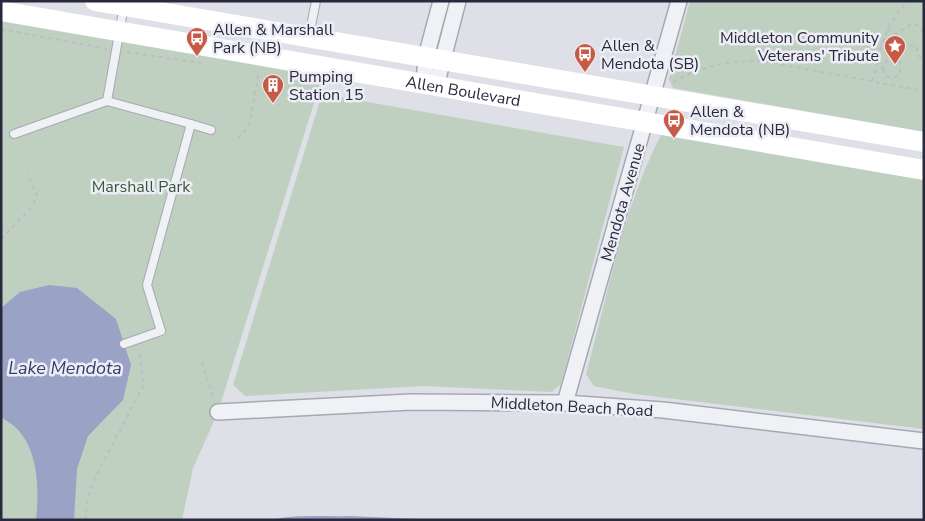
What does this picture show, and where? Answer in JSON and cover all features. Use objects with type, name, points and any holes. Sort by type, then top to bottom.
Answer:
[{"type":"main road","name":"Allen Boulevard","points":[[100,2],[124,4],[309,38],[924,142]]},
{"type":"main road","name":"Allen Boulevard","points":[[1,11],[924,170]]},
{"type":"street","points":[[430,84],[440,1]]},
{"type":"street","points":[[434,59],[458,1]]},
{"type":"street","name":"Mendota Avenue","points":[[564,403],[679,1]]},
{"type":"street","name":"Middleton Beach Road","points":[[218,412],[411,402],[564,403],[662,410],[924,441]]},
{"type":"lane","points":[[309,38],[316,1]]},
{"type":"lane","points":[[107,100],[124,4]]},
{"type":"lane","points":[[14,134],[107,100],[212,130]]},
{"type":"lane","points":[[124,344],[161,331],[147,285],[191,124]]},
{"type":"path","points":[[872,82],[877,58],[887,29],[907,1]]},
{"type":"path","points":[[887,29],[896,34],[904,26],[913,25],[920,28],[924,37]]},
{"type":"path","points":[[1,30],[107,50]]},
{"type":"path","points":[[882,69],[887,77],[896,77],[900,72],[900,54],[905,47],[911,45],[916,46],[919,56],[924,60]]},
{"type":"path","points":[[874,73],[882,69],[888,58],[900,54]]},
{"type":"path","points":[[671,83],[714,64],[762,61],[924,91]]},
{"type":"path","points":[[238,138],[250,127],[259,71]]},
{"type":"path","points":[[1,239],[32,208],[37,196],[27,173]]},
{"type":"path","points":[[85,520],[88,498],[94,480],[144,384],[137,340]]},
{"type":"path","points":[[202,362],[218,412]]},
{"type":"green space","points":[[690,1],[924,1],[924,132],[673,88],[669,79]]},
{"type":"green space","name":"Marshall Park","points":[[1,18],[323,74],[218,412],[193,468],[182,520],[1,520]]},
{"type":"green space","points":[[322,94],[624,147],[561,384],[552,392],[424,386],[245,396],[233,385]]},
{"type":"green space","points":[[661,135],[924,180],[924,429],[634,394],[594,386],[586,374],[626,222],[636,192]]},
{"type":"water","name":"Lake Mendota","points":[[49,285],[77,288],[116,319],[131,365],[123,400],[88,436],[77,469],[74,520],[36,520],[36,472],[30,448],[17,429],[1,417],[1,308],[20,292]]},
{"type":"water","points":[[300,516],[441,520],[273,520]]},
{"type":"place","name":"Allen & Marshall Park (NB)","points":[[197,57]]},
{"type":"place","name":"Middleton Community Veterans' Tribute","points":[[895,65]]},
{"type":"place","name":"Allen & Mendota (SB)","points":[[585,73]]},
{"type":"place","name":"Pumping Station 15","points":[[273,104]]},
{"type":"place","name":"Allen & Mendota (NB)","points":[[674,139]]}]
